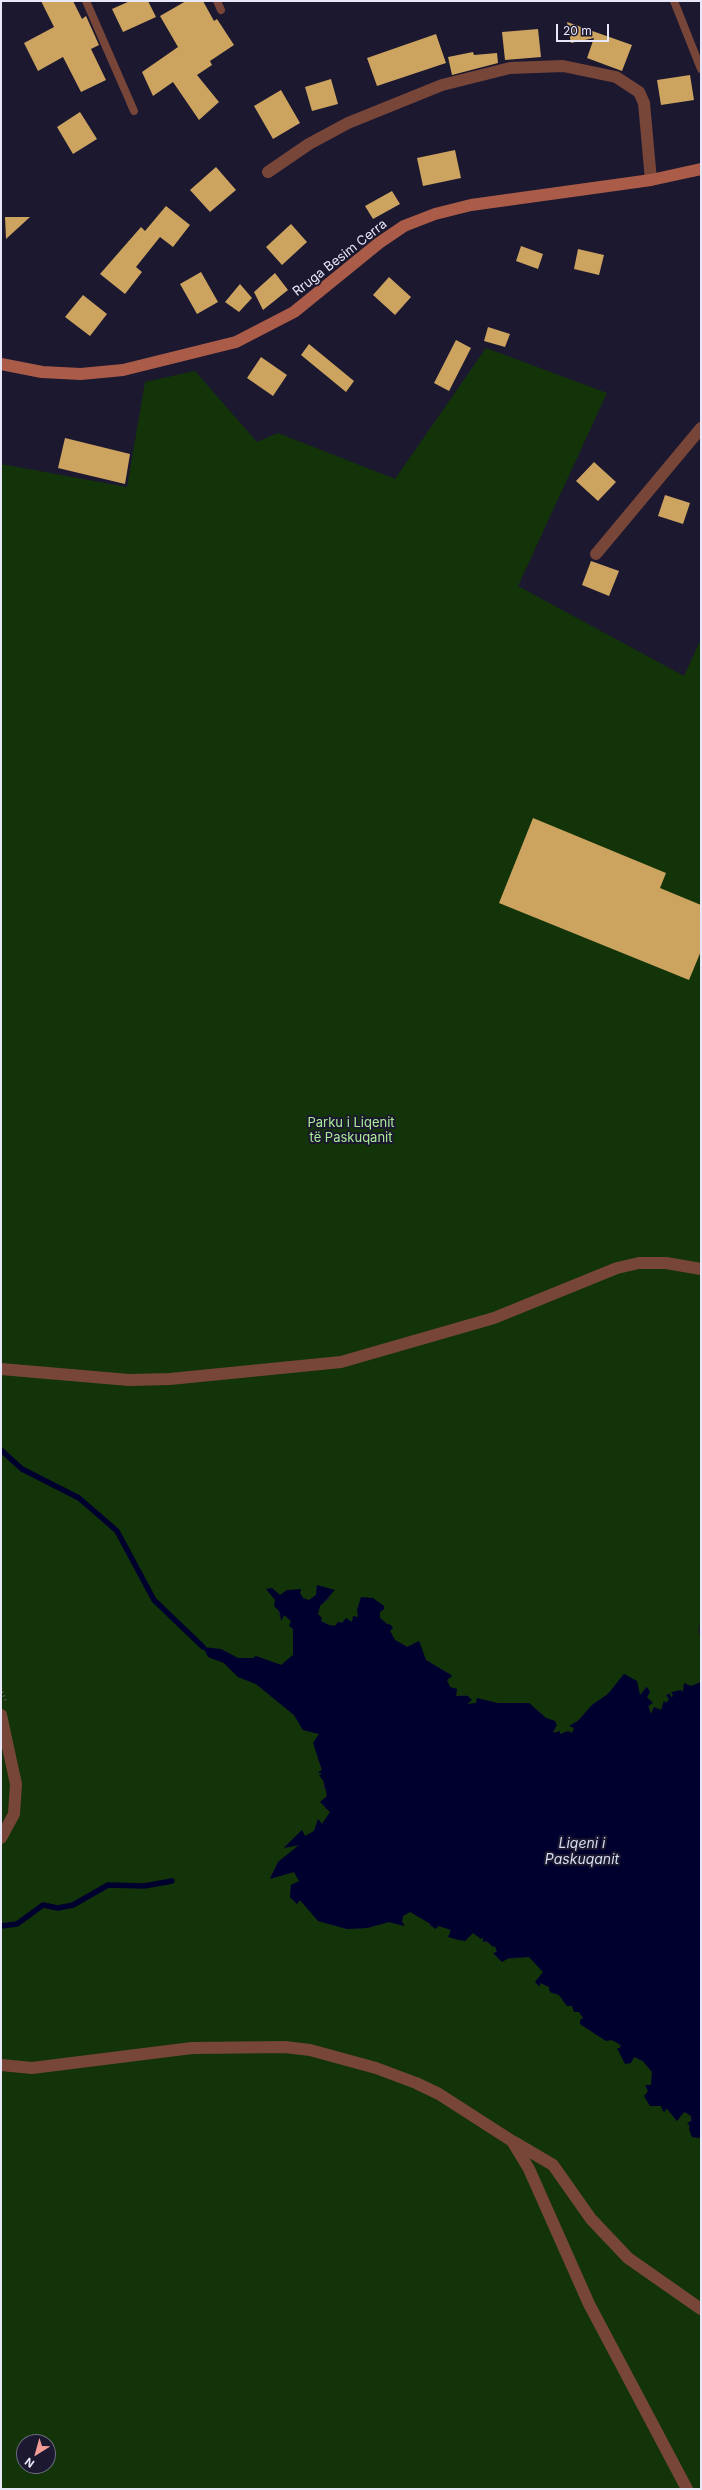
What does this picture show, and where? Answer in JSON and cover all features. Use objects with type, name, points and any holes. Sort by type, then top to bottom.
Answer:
[{"type":"street","points":[[268,172],[309,144],[348,123],[442,85],[510,68],[563,66],[616,77],[638,92],[644,103],[651,180]]},
{"type":"street","name":"Rruga Besim Cerra","points":[[1,364],[42,372],[81,374],[123,370],[236,342],[294,312],[379,243],[404,226],[429,216],[471,205],[651,180],[701,169]]},
{"type":"street","points":[[596,554],[701,428]]},
{"type":"street","points":[[1,1369],[129,1380],[239,1374],[341,1362],[494,1318],[616,1268],[639,1264],[666,1263],[701,1270]]},
{"type":"street","points":[[1,1715],[16,1784],[14,1814],[1,1838]]},
{"type":"street","points":[[1,2064],[32,2068],[57,2066],[141,2053],[192,2048],[285,2047],[310,2050],[376,2068],[416,2083],[553,2165],[591,2219],[628,2258],[701,2309]]},
{"type":"street","points":[[512,2141],[529,2169],[589,2304],[687,2489]]},
{"type":"lane","points":[[86,1],[134,111]]},
{"type":"lane","points":[[217,1],[221,10]]},
{"type":"lane","points":[[674,1],[701,70]]},
{"type":"green space","name":"Parku i Liqenit të Paskuqanit","points":[[486,348],[607,393],[518,586],[684,676],[701,639],[701,1616],[698,1634],[701,1633],[701,1682],[691,1686],[683,1693],[681,1690],[672,1692],[672,1698],[669,1694],[668,1701],[666,1703],[664,1701],[661,1710],[657,1709],[651,1715],[647,1697],[650,1692],[646,1687],[640,1696],[636,1684],[624,1674],[608,1694],[592,1705],[578,1721],[569,1726],[574,1728],[572,1734],[559,1734],[553,1731],[556,1729],[554,1727],[555,1721],[546,1718],[529,1703],[497,1703],[477,1698],[476,1704],[467,1704],[470,1701],[466,1695],[456,1696],[457,1689],[450,1687],[447,1680],[452,1675],[426,1660],[419,1641],[408,1647],[395,1640],[390,1631],[391,1625],[387,1624],[380,1618],[380,1612],[384,1606],[353,1622],[338,1622],[335,1626],[321,1621],[318,1614],[320,1606],[330,1598],[316,1587],[316,1595],[309,1600],[303,1598],[300,1593],[301,1590],[281,1595],[277,1593],[275,1600],[281,1620],[284,1615],[291,1621],[293,1629],[293,1655],[281,1665],[256,1656],[254,1658],[238,1658],[221,1649],[208,1657],[224,1663],[238,1677],[256,1684],[294,1715],[303,1730],[320,1733],[315,1740],[318,1759],[322,1770],[319,1772],[323,1774],[324,1789],[327,1789],[325,1808],[330,1812],[322,1824],[318,1819],[314,1831],[305,1836],[302,1830],[284,1847],[300,1845],[278,1862],[270,1878],[294,1872],[300,1881],[291,1885],[290,1897],[297,1904],[300,1900],[318,1921],[347,1929],[367,1928],[389,1922],[404,1926],[402,1922],[403,1915],[410,1912],[429,1923],[431,1927],[439,1926],[451,1930],[449,1937],[463,1940],[473,1933],[483,1936],[486,1942],[495,1945],[497,1954],[506,1959],[529,1957],[544,1973],[540,1983],[549,1987],[550,1992],[559,1995],[567,2006],[572,2006],[579,2012],[583,2018],[580,2024],[598,2036],[617,2042],[631,2060],[634,2057],[643,2061],[652,2072],[651,2085],[647,2088],[653,2105],[659,2105],[668,2110],[677,2121],[684,2112],[691,2116],[689,2129],[692,2137],[701,2138],[701,2489],[1,2489],[1,464],[127,487],[145,382],[195,371],[257,442],[278,433],[395,479]]},
{"type":"water","name":"Liqeni i Paskuqanit","points":[[317,1585],[335,1590],[320,1606],[318,1614],[322,1618],[321,1621],[335,1626],[338,1622],[342,1623],[346,1618],[352,1622],[353,1616],[358,1617],[357,1610],[361,1597],[373,1598],[384,1606],[384,1609],[380,1612],[380,1618],[387,1624],[391,1625],[393,1628],[390,1631],[395,1640],[407,1647],[419,1641],[426,1660],[452,1676],[447,1680],[450,1687],[457,1689],[456,1696],[468,1696],[472,1700],[467,1704],[476,1703],[477,1698],[497,1703],[529,1703],[546,1718],[555,1721],[557,1725],[553,1731],[554,1733],[560,1731],[560,1734],[568,1731],[572,1733],[574,1728],[569,1726],[578,1721],[592,1705],[608,1694],[624,1674],[637,1681],[640,1695],[647,1687],[650,1692],[647,1697],[653,1703],[648,1706],[651,1714],[654,1707],[661,1710],[664,1701],[666,1703],[668,1701],[669,1698],[666,1696],[669,1693],[672,1698],[673,1695],[671,1692],[681,1690],[683,1692],[684,1683],[691,1686],[701,1682],[701,2138],[692,2137],[689,2129],[690,2126],[687,2123],[692,2121],[691,2116],[687,2113],[684,2112],[677,2121],[666,2108],[665,2112],[661,2106],[650,2106],[644,2096],[648,2091],[645,2085],[651,2085],[652,2072],[643,2061],[634,2057],[631,2063],[625,2064],[617,2048],[620,2048],[621,2045],[612,2040],[606,2041],[580,2024],[580,2020],[583,2018],[579,2012],[574,2012],[572,2006],[567,2006],[559,1995],[550,1992],[549,1987],[540,1983],[540,1987],[535,1982],[543,1972],[529,1957],[509,1958],[502,1962],[493,1953],[497,1952],[495,1946],[493,1947],[487,1941],[483,1942],[483,1937],[481,1939],[473,1933],[465,1941],[448,1937],[451,1930],[439,1926],[435,1929],[429,1923],[410,1912],[403,1916],[402,1922],[405,1926],[389,1922],[367,1928],[347,1929],[318,1921],[300,1900],[297,1904],[290,1897],[291,1885],[299,1881],[294,1872],[270,1879],[278,1862],[299,1845],[284,1848],[302,1830],[305,1836],[314,1831],[318,1819],[322,1824],[330,1812],[320,1802],[327,1796],[324,1782],[319,1775],[322,1774],[318,1772],[322,1770],[313,1743],[319,1734],[303,1730],[294,1715],[256,1684],[238,1677],[224,1663],[208,1657],[203,1647],[221,1649],[238,1658],[253,1658],[256,1656],[281,1665],[293,1655],[293,1629],[289,1626],[291,1621],[284,1615],[281,1621],[280,1612],[274,1606],[275,1600],[266,1589],[272,1588],[280,1595],[287,1590],[301,1589],[300,1593],[303,1598],[309,1600],[316,1595]]},
{"type":"building","points":[[41,1],[73,1],[82,19],[86,16],[99,45],[91,49],[106,80],[81,92],[63,57],[38,71],[24,43],[54,27]]},
{"type":"building","points":[[130,1],[148,1],[156,17],[123,32],[112,9]]},
{"type":"building","points":[[186,1],[203,1],[214,21],[217,19],[234,45],[210,61],[212,65],[197,75],[219,102],[199,120],[173,82],[153,96],[142,72],[178,47],[160,16]]},
{"type":"building","points":[[567,22],[632,45],[622,71],[587,58],[594,38],[571,43]]},
{"type":"building","points":[[538,29],[541,57],[505,60],[502,32]]},
{"type":"building","points":[[436,34],[446,63],[377,86],[367,58]]},
{"type":"building","points":[[473,52],[474,55],[497,53],[498,63],[452,75],[448,57]]},
{"type":"building","points":[[690,75],[694,100],[661,105],[657,80]]},
{"type":"building","points":[[331,79],[338,104],[312,111],[305,87]]},
{"type":"building","points":[[281,90],[300,123],[273,139],[254,106]]},
{"type":"building","points":[[80,112],[97,139],[73,154],[57,127]]},
{"type":"building","points":[[455,150],[461,178],[423,186],[417,158]]},
{"type":"building","points":[[216,167],[236,190],[210,212],[190,190]]},
{"type":"building","points":[[392,191],[400,204],[373,219],[365,206]]},
{"type":"building","points":[[166,206],[190,225],[173,247],[160,237],[136,267],[142,272],[125,294],[100,274],[141,227],[145,231]]},
{"type":"building","points":[[5,217],[30,217],[6,239]]},
{"type":"building","points":[[291,224],[307,242],[282,265],[266,247]]},
{"type":"building","points":[[521,246],[543,254],[538,269],[516,261]]},
{"type":"building","points":[[578,249],[604,255],[599,275],[574,269]]},
{"type":"building","points":[[201,272],[218,302],[197,314],[180,284]]},
{"type":"building","points":[[275,273],[288,290],[263,310],[254,292]]},
{"type":"building","points":[[389,277],[411,297],[395,315],[373,295]]},
{"type":"building","points":[[240,284],[252,298],[239,312],[225,302]]},
{"type":"building","points":[[83,295],[107,314],[90,336],[65,317]]},
{"type":"building","points":[[488,327],[510,334],[505,347],[484,341]]},
{"type":"building","points":[[456,340],[471,348],[449,391],[434,383]]},
{"type":"building","points":[[309,344],[354,381],[346,392],[301,355]]},
{"type":"building","points":[[261,357],[287,375],[273,396],[247,378]]},
{"type":"building","points":[[65,438],[130,454],[125,484],[58,468]]},
{"type":"building","points":[[594,462],[616,482],[598,501],[576,481]]},
{"type":"building","points":[[665,495],[690,503],[683,524],[658,516]]},
{"type":"building","points":[[591,561],[619,571],[609,596],[582,585]]},
{"type":"building","points":[[533,818],[666,873],[660,888],[701,905],[701,951],[689,980],[499,903]]},
{"type":"waterway","points":[[1,1450],[22,1469],[79,1498],[117,1531],[154,1600],[203,1647]]},
{"type":"waterway","points":[[1,1926],[17,1924],[43,1905],[58,1908],[73,1905],[108,1885],[144,1886],[172,1881]]}]
